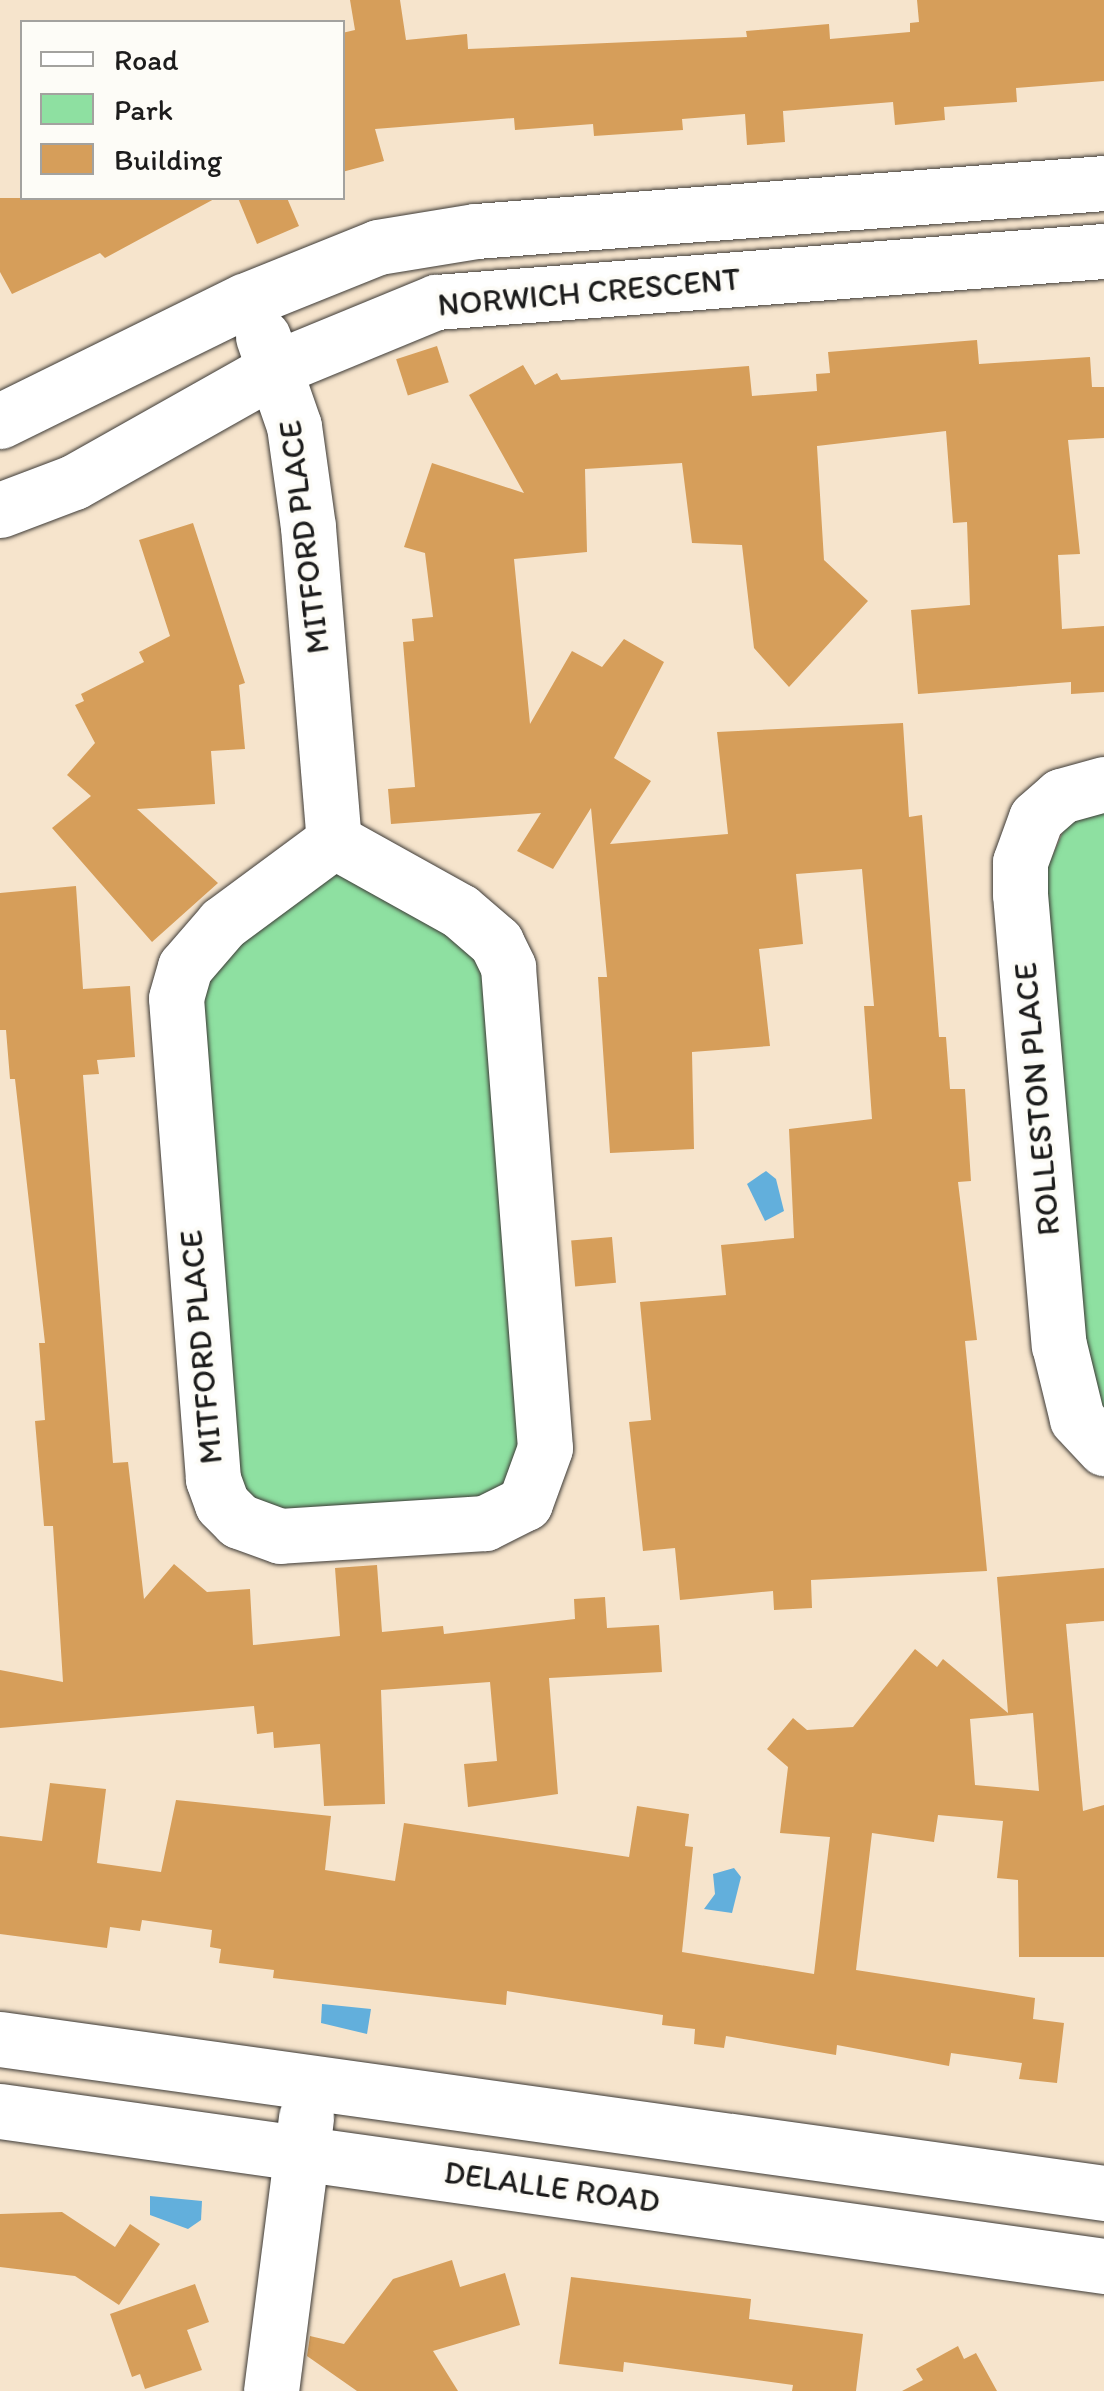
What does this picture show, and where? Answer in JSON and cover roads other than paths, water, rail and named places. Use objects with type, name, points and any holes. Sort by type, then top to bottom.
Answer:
[{"type":"street","name":"NORWICH CRESCENT","points":[[0,421],[244,301],[335,262],[424,238],[1104,183]]},
{"type":"street","points":[[726,212],[735,279]]},
{"type":"street","name":"NORWICH CRESCENT","points":[[0,510],[74,482],[278,367],[436,302],[1104,251]]},
{"type":"street","name":"MITFORD PLACE","points":[[244,301],[278,367],[308,527],[334,842]]},
{"type":"street","name":"ROLLESTON PLACE","points":[[1104,784],[1060,796],[1036,818],[1020,862],[1020,894],[1059,1345],[1077,1419],[1104,1448]]},
{"type":"street","name":"MITFORD PLACE","points":[[334,842],[469,918],[496,942],[508,967],[546,1448],[525,1502],[485,1523],[280,1536],[239,1521],[213,1479],[176,998],[185,967],[223,923],[334,842]]},
{"type":"street","points":[[0,2039],[1100,2190]]},
{"type":"street","points":[[271,2391],[310,2084]]},
{"type":"street","name":"DELALLE ROAD","points":[[0,2112],[1104,2266]]},
{"type":"water","points":[[766,1171],[776,1179],[784,1211],[765,1221],[747,1184]]},
{"type":"water","points":[[734,1868],[741,1877],[732,1913],[704,1909],[715,1894],[713,1874]]},
{"type":"water","points":[[322,2004],[371,2009],[367,2034],[321,2023]]},
{"type":"water","points":[[150,2196],[202,2201],[201,2220],[188,2229],[150,2215]]}]
